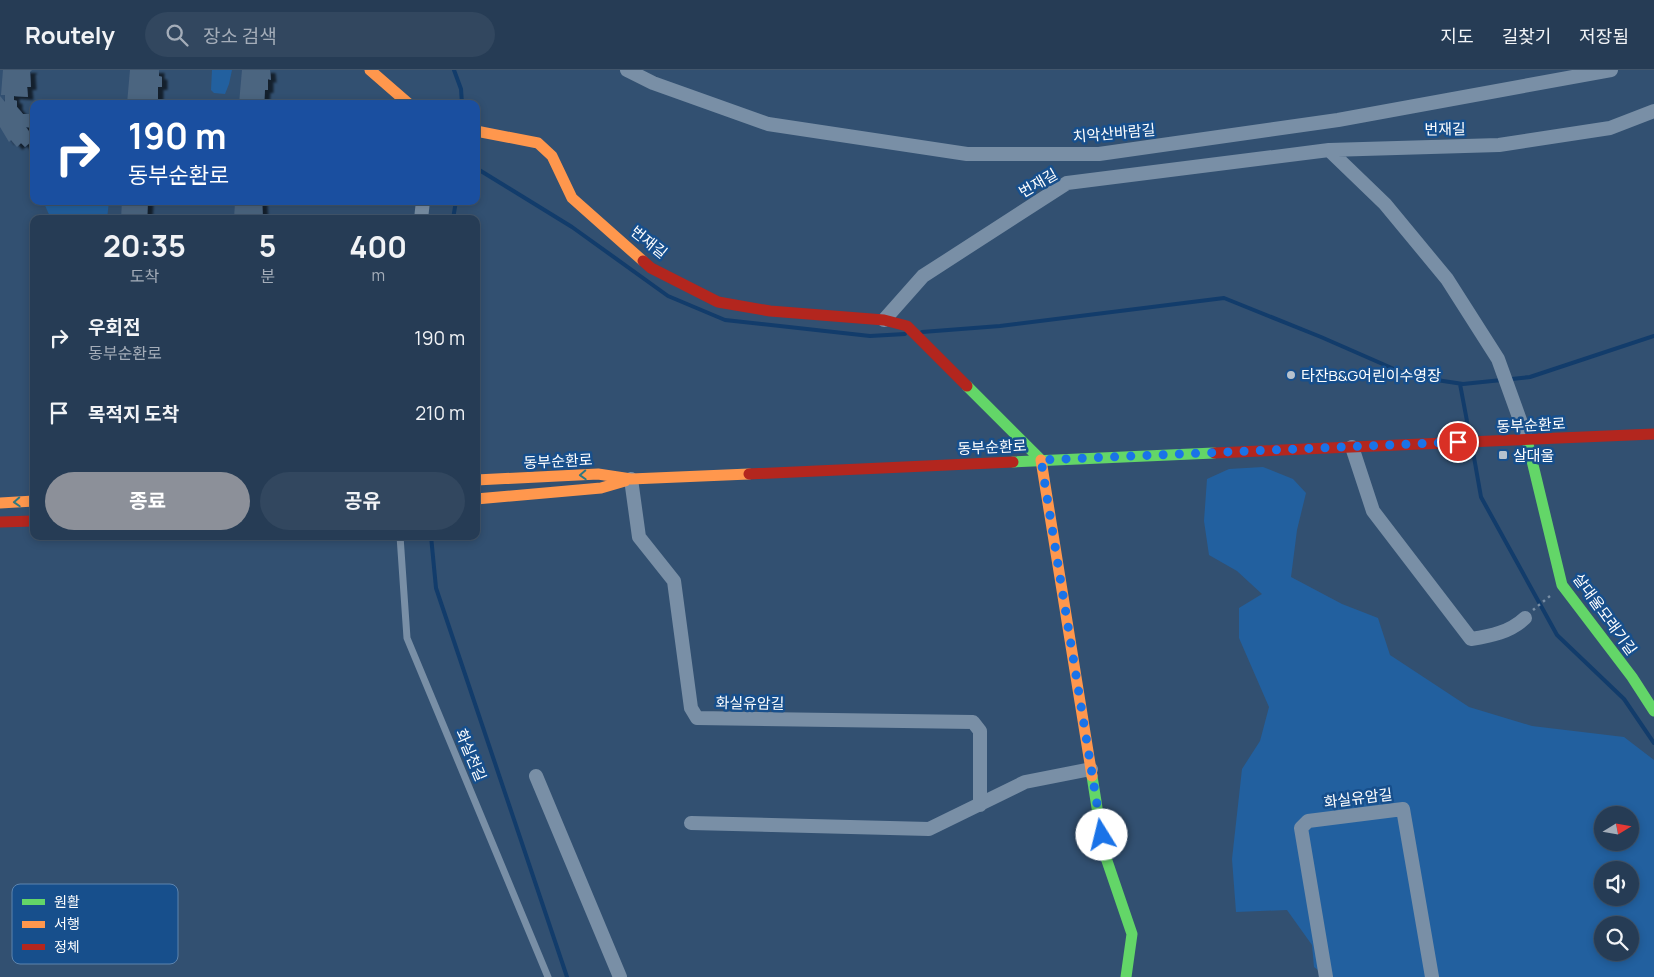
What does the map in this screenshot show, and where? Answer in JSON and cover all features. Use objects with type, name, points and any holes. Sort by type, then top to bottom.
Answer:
[{"type":"street","points":[[370,70],[404,100]]},
{"type":"street","name":"치악산바람길","points":[[626,70],[653,83],[768,124],[967,154],[1099,154],[1338,120],[1611,70]]},
{"type":"street","name":"번재길","points":[[480,132],[538,143],[552,156],[572,198],[652,268],[718,302],[770,311],[884,320],[923,276],[1067,183],[1329,150],[1499,145],[1610,128],[1654,110]]},
{"type":"street","points":[[1329,150],[1385,204],[1447,279],[1498,359],[1526,437]]},
{"type":"street","points":[[884,320],[906,326],[1041,460],[1104,852],[1132,934],[1126,977]]},
{"type":"street","name":"동부순환로","points":[[481,480],[598,474],[631,479],[1442,442],[1491,442],[1526,437],[1654,434]]},
{"type":"street","name":"살대울모래기길","points":[[1526,437],[1562,584],[1632,678],[1654,711]]},
{"type":"street","points":[[1352,447],[1373,511],[1471,638],[1491,636],[1516,626],[1525,618]]},
{"type":"street","name":"동부순환로","points":[[480,499],[601,488],[631,479]]},
{"type":"street","name":"화실유암길","points":[[631,479],[639,537],[674,581],[691,708],[698,718],[973,722],[980,731],[980,805]]},
{"type":"street","points":[[0,503],[30,501]]},
{"type":"street","points":[[0,522],[30,521]]},
{"type":"street","points":[[691,823],[929,829],[1026,782],[1091,769]]},
{"type":"street","points":[[536,776],[620,977]]},
{"type":"street","name":"화실유암길","points":[[1326,977],[1301,828],[1308,821],[1403,809],[1432,977]]},
{"type":"lane","name":"화실천길","points":[[400,540],[407,638],[548,977]]},
{"type":"path","points":[[1525,618],[1550,596]]},
{"type":"shaded area","points":[[212,70],[232,70],[225,94],[214,93],[211,90]]},
{"type":"shaded area","points":[[45,205],[109,205],[107,215],[49,215]]},
{"type":"shaded area","points":[[1263,467],[1293,479],[1306,493],[1297,530],[1291,577],[1342,604],[1378,618],[1390,655],[1469,707],[1532,726],[1624,737],[1654,760],[1654,977],[1327,977],[1314,967],[1312,945],[1287,910],[1236,912],[1232,859],[1242,769],[1260,741],[1269,707],[1239,638],[1239,608],[1262,594],[1237,571],[1209,555],[1204,521],[1207,479],[1229,469]]},
{"type":"building","points":[[3,70],[32,70],[30,72],[31,87],[27,87],[28,97],[14,96],[14,100],[17,101],[17,107],[23,114],[30,114],[30,128],[26,127],[30,133],[30,143],[25,147],[21,143],[17,147],[11,140],[9,142],[0,127],[0,96],[5,102],[5,95],[1,95]]},
{"type":"building","points":[[130,70],[159,70],[159,76],[162,77],[162,87],[158,87],[158,100],[127,100]]},
{"type":"building","points":[[242,70],[270,70],[271,80],[268,79],[268,90],[265,90],[264,100],[239,100]]},
{"type":"building","points":[[122,205],[148,205],[147,215],[121,215]]},
{"type":"building","points":[[235,205],[262,205],[263,215],[234,215]]},
{"type":"waterway","points":[[454,70],[461,89],[462,100]]},
{"type":"waterway","points":[[480,170],[572,227],[668,296],[725,320],[870,336],[905,334]]},
{"type":"waterway","points":[[454,215],[455,205]]},
{"type":"waterway","points":[[922,332],[1000,326],[1224,298],[1321,337],[1410,376],[1463,384],[1530,377],[1654,336]]},
{"type":"waterway","points":[[1460,384],[1470,437]]},
{"type":"waterway","points":[[1472,446],[1481,497],[1557,635],[1624,699],[1654,743]]},
{"type":"waterway","points":[[431,540],[436,588],[567,977]]},
{"type":"traffic: fast","points":[[967,386],[1041,460]]},
{"type":"traffic: fast","points":[[1527,440],[1562,585],[1632,677],[1654,711]]},
{"type":"traffic: fast","points":[[1013,462],[1214,453]]},
{"type":"traffic: fast","points":[[1092,776],[1104,852],[1132,934],[1126,977]]},
{"type":"traffic: slow","points":[[370,70],[404,100]]},
{"type":"traffic: slow","points":[[480,132],[538,143],[552,156],[572,198],[643,261]]},
{"type":"traffic: slow","points":[[1041,460],[1092,776]]},
{"type":"traffic: slow","points":[[480,480],[598,474],[631,479],[749,474]]},
{"type":"traffic: slow","points":[[480,499],[601,488],[625,481]]},
{"type":"traffic: slow","points":[[0,503],[30,501]]},
{"type":"traffic: jam","points":[[643,261],[651,268],[718,302],[770,311],[884,320],[907,326],[967,386]]},
{"type":"traffic: jam","points":[[1214,453],[1654,434]]},
{"type":"traffic: jam","points":[[749,474],[1013,462]]},
{"type":"traffic: jam","points":[[0,522],[30,521]]},
{"type":"place","name":"타잔B&G어린이수영장","points":[[1291,375]]},
{"type":"place","name":"살대울","points":[[1503,455]]},
{"type":"route","points":[[1102,835],[1041,460],[1458,442]]}]
